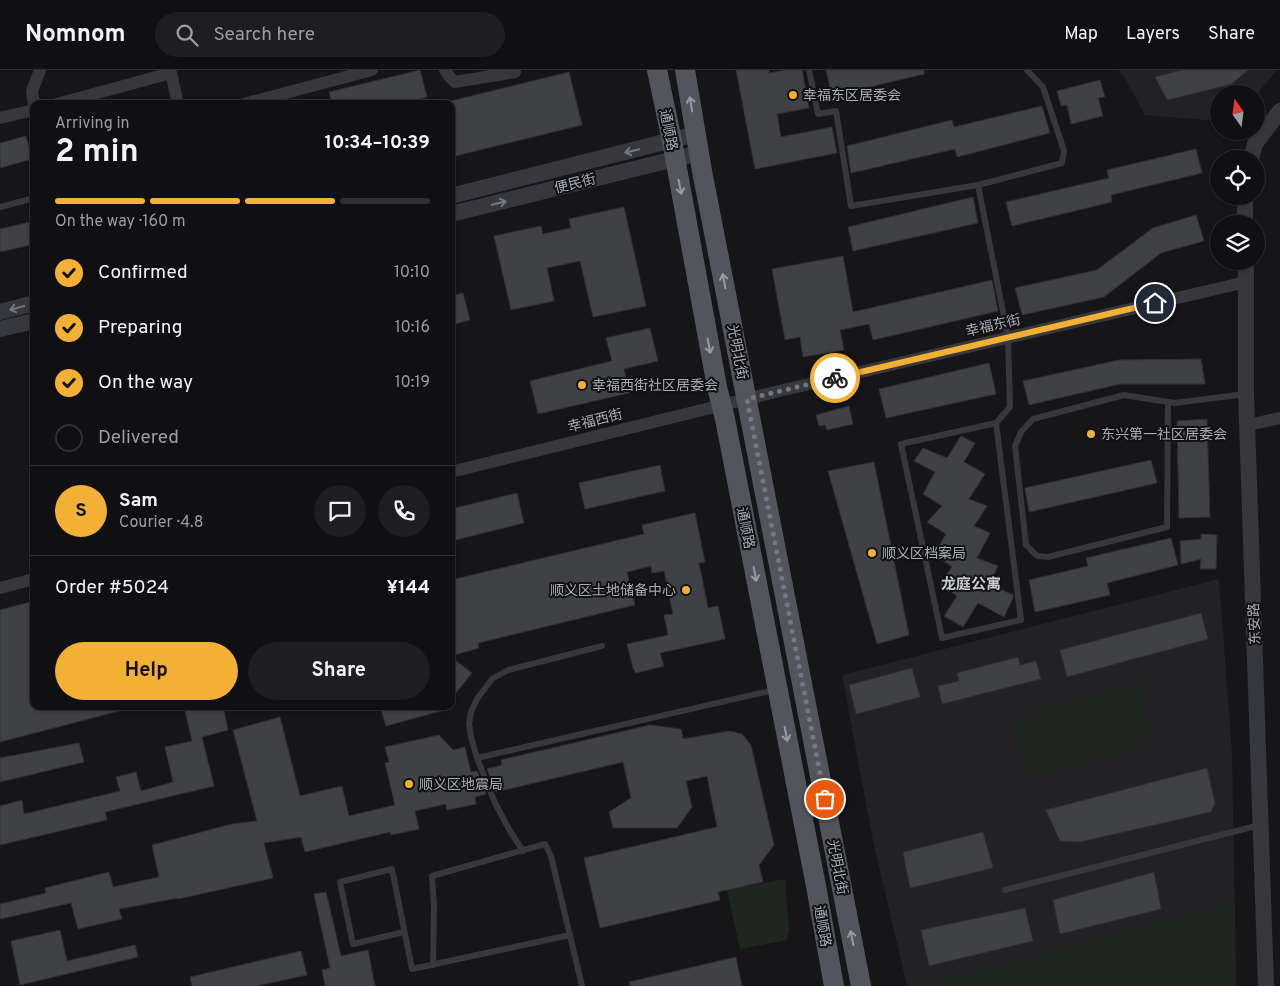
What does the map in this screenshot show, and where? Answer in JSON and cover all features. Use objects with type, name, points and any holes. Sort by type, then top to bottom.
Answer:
[{"type":"main road","name":"通顺路","points":[[657,70],[834,986]]},
{"type":"main road","name":"光明北街","points":[[685,70],[697,143],[862,986]]},
{"type":"street","points":[[33,100],[32,92],[40,70]]},
{"type":"street","points":[[259,100],[372,70]]},
{"type":"street","points":[[445,70],[455,82],[515,72]]},
{"type":"street","points":[[71,100],[171,73],[177,100]]},
{"type":"street","points":[[0,118],[30,111]]},
{"type":"street","points":[[1253,150],[1255,144],[1280,111]]},
{"type":"street","name":"便民街","points":[[455,213],[697,143]]},
{"type":"street","name":"便民街","points":[[455,195],[673,150]]},
{"type":"street","name":"东安路","points":[[1246,270],[1246,393],[1266,986]]},
{"type":"street","name":"幸福东街","points":[[747,399],[1246,282]]},
{"type":"street","points":[[0,312],[30,304]]},
{"type":"street","points":[[0,329],[30,321]]},
{"type":"street","name":"幸福西街","points":[[455,471],[747,399]]},
{"type":"street","points":[[1248,425],[1280,418]]},
{"type":"street","points":[[0,588],[30,580]]},
{"type":"lane","points":[[809,70],[818,114],[836,112],[851,206],[978,185],[1062,163],[1064,151],[1043,86],[1027,70]]},
{"type":"lane","points":[[978,185],[1008,337],[1010,407],[996,423],[901,444],[942,638],[1020,620],[996,423]]},
{"type":"lane","points":[[0,207],[30,199]]},
{"type":"lane","points":[[1168,402],[1167,527],[1048,557],[1037,556],[1026,545],[1016,446],[1021,432],[1033,419],[1124,395],[1175,403],[1246,393]]},
{"type":"lane","points":[[523,850],[495,803],[477,758],[469,724],[470,712],[477,698],[492,678],[508,670],[602,646]]},
{"type":"lane","points":[[477,758],[777,689]]},
{"type":"lane","points":[[1005,890],[1261,825]]},
{"type":"lane","points":[[433,965],[434,906],[432,876],[545,844],[551,856],[582,986]]},
{"type":"lane","points":[[404,932],[353,944],[340,882],[392,869],[412,969],[570,935]]},
{"type":"shaded area","points":[[1118,70],[1277,70],[1264,85],[1210,85],[1210,120],[1145,115],[1123,75]]},
{"type":"shaded area","points":[[1219,579],[1232,751],[1236,986],[907,986],[873,841],[842,675]]},
{"type":"shaded area","points":[[1132,684],[1141,687],[1150,727],[1138,748],[1027,776],[1015,729],[1033,709]]},
{"type":"shaded area","points":[[785,879],[789,929],[787,940],[740,949],[727,890]]},
{"type":"shaded area","points":[[1235,900],[1236,986],[918,986]]},
{"type":"building","points":[[420,70],[427,97],[415,100],[331,100],[329,92]]},
{"type":"building","points":[[736,70],[769,70],[769,73],[785,70],[802,70],[809,108],[777,114],[781,137],[832,127],[837,153],[755,169]]},
{"type":"building","points":[[826,70],[924,70],[924,74],[832,96]]},
{"type":"building","points":[[1182,70],[1248,70],[1232,84],[1210,85],[1210,89],[1167,100],[1155,77]]},
{"type":"building","points":[[569,72],[582,125],[455,156],[455,100]]},
{"type":"building","points":[[1100,80],[1105,97],[1098,98],[1103,116],[1071,124],[1067,105],[1061,106],[1057,91]]},
{"type":"building","points":[[1042,106],[1050,133],[957,157],[955,149],[851,173],[847,146],[952,120],[954,127]]},
{"type":"building","points":[[26,136],[30,160],[0,168],[0,143]]},
{"type":"building","points":[[1196,149],[1202,173],[1111,195],[1112,202],[1012,226],[1006,202],[1109,178],[1107,170]]},
{"type":"building","points":[[973,197],[978,223],[853,251],[848,227]]},
{"type":"building","points":[[624,207],[646,306],[593,317],[580,261],[547,268],[554,301],[511,310],[494,236],[541,226],[543,234],[571,228],[569,219]]},
{"type":"building","points":[[1196,215],[1204,241],[1161,253],[1104,297],[1022,315],[1015,288],[1097,270],[1153,228]]},
{"type":"building","points":[[30,222],[30,245],[0,252],[0,229]]},
{"type":"building","points":[[843,256],[853,312],[992,280],[998,311],[873,340],[869,324],[840,330],[844,350],[803,357],[800,337],[785,340],[772,269]]},
{"type":"building","points":[[463,293],[470,320],[455,324],[455,295]]},
{"type":"building","points":[[650,328],[658,361],[624,369],[629,393],[538,414],[530,381],[612,361],[606,338]]},
{"type":"building","points":[[1201,359],[1205,384],[1120,384],[1029,405],[1023,381],[1119,360]]},
{"type":"building","points":[[989,363],[996,394],[886,418],[879,389]]},
{"type":"building","points":[[849,406],[853,424],[827,430],[825,425],[819,426],[816,415]]},
{"type":"building","points":[[1207,419],[1210,517],[1179,518],[1177,421]]},
{"type":"building","points":[[961,436],[975,443],[964,462],[985,474],[969,499],[987,506],[974,526],[990,533],[977,558],[998,566],[989,584],[1013,595],[1004,617],[978,603],[963,627],[944,616],[957,596],[940,584],[952,567],[934,554],[946,534],[927,522],[942,506],[923,494],[935,472],[914,461],[923,448],[947,458]]},
{"type":"building","points":[[1151,460],[1157,483],[1029,512],[1025,488]]},
{"type":"building","name":"顺义区档案局","points":[[874,462],[909,635],[877,644],[828,471]]},
{"type":"building","points":[[660,465],[665,491],[585,509],[579,483]]},
{"type":"building","points":[[517,493],[524,523],[455,540],[455,508]]},
{"type":"building","points":[[695,513],[705,562],[699,563],[708,608],[718,606],[725,639],[660,653],[664,666],[636,673],[627,644],[668,635],[664,615],[673,614],[664,571],[652,573],[651,566],[627,572],[635,605],[478,643],[479,648],[455,655],[455,579],[644,534],[642,525]]},
{"type":"building","points":[[1201,534],[1217,535],[1216,569],[1200,569],[1201,559],[1181,564],[1180,541],[1201,539]]},
{"type":"building","points":[[1171,538],[1178,565],[1107,583],[1110,595],[1035,612],[1029,580],[1088,566],[1086,558]]},
{"type":"building","points":[[30,602],[30,710],[123,710],[0,742],[0,610]]},
{"type":"building","points":[[1201,613],[1208,639],[1067,677],[1060,650]]},
{"type":"building","points":[[1018,657],[1020,665],[1036,661],[1041,679],[942,704],[938,686],[959,681],[957,673]]},
{"type":"building","points":[[455,660],[472,673],[455,694]]},
{"type":"building","points":[[912,668],[920,697],[856,714],[849,685]]},
{"type":"building","points":[[185,710],[224,710],[228,730],[202,737],[214,786],[105,812],[107,820],[0,845],[0,806],[22,800],[24,814],[120,791],[116,777],[136,772],[141,791],[173,782],[165,747],[192,741]]},
{"type":"building","points":[[381,710],[444,710],[386,726]]},
{"type":"building","points":[[280,717],[300,796],[342,786],[349,816],[395,805],[385,763],[389,762],[385,747],[439,735],[453,750],[465,747],[471,772],[477,771],[486,794],[475,797],[476,804],[447,810],[446,804],[415,811],[419,829],[391,835],[390,832],[305,852],[301,837],[264,843],[273,878],[178,899],[119,909],[122,919],[78,929],[71,903],[0,919],[0,904],[46,893],[45,888],[109,872],[113,887],[159,877],[152,845],[232,824],[257,821],[233,730]]},
{"type":"building","points":[[650,725],[681,729],[683,739],[729,731],[742,734],[751,745],[774,845],[759,865],[763,882],[718,892],[720,900],[600,928],[584,858],[717,827],[707,776],[686,781],[692,807],[677,828],[613,828],[609,812],[631,798],[623,762],[496,792],[487,769],[502,765],[501,760]]},
{"type":"building","points":[[79,743],[84,762],[0,782],[0,758]]},
{"type":"building","points":[[1207,768],[1215,803],[1211,812],[1080,842],[1060,841],[1046,810]]},
{"type":"building","points":[[983,832],[993,868],[910,888],[903,852]]},
{"type":"building","points":[[1154,872],[1161,909],[1060,934],[1053,900]]},
{"type":"building","points":[[326,892],[341,956],[368,950],[375,986],[325,986],[322,970],[330,968],[314,894]]},
{"type":"building","points":[[1025,908],[1033,941],[929,966],[921,930]]},
{"type":"building","points":[[60,930],[67,961],[135,945],[138,957],[20,985],[11,941]]},
{"type":"building","points":[[301,951],[307,975],[256,986],[192,986],[190,977]]},
{"type":"building","points":[[736,957],[742,986],[630,986],[629,982]]},
{"type":"way so far","points":[[825,799],[747,399],[835,378]]},
{"type":"place","name":"幸福东区居委会","points":[[793,95]]},
{"type":"place","name":"幸福西街社区居委会","points":[[582,385]]},
{"type":"place","name":"东兴第一社区居委会","points":[[1091,434]]},
{"type":"place","name":"顺义区档案局","points":[[872,553]]},
{"type":"place","name":"顺义区土地储备中心","points":[[686,590]]},
{"type":"place","name":"顺义区地震局","points":[[409,784]]},
{"type":"district","name":"龙庭公寓","points":[[971,584]]},
{"type":"route","points":[[835,378],[1155,303]]}]
